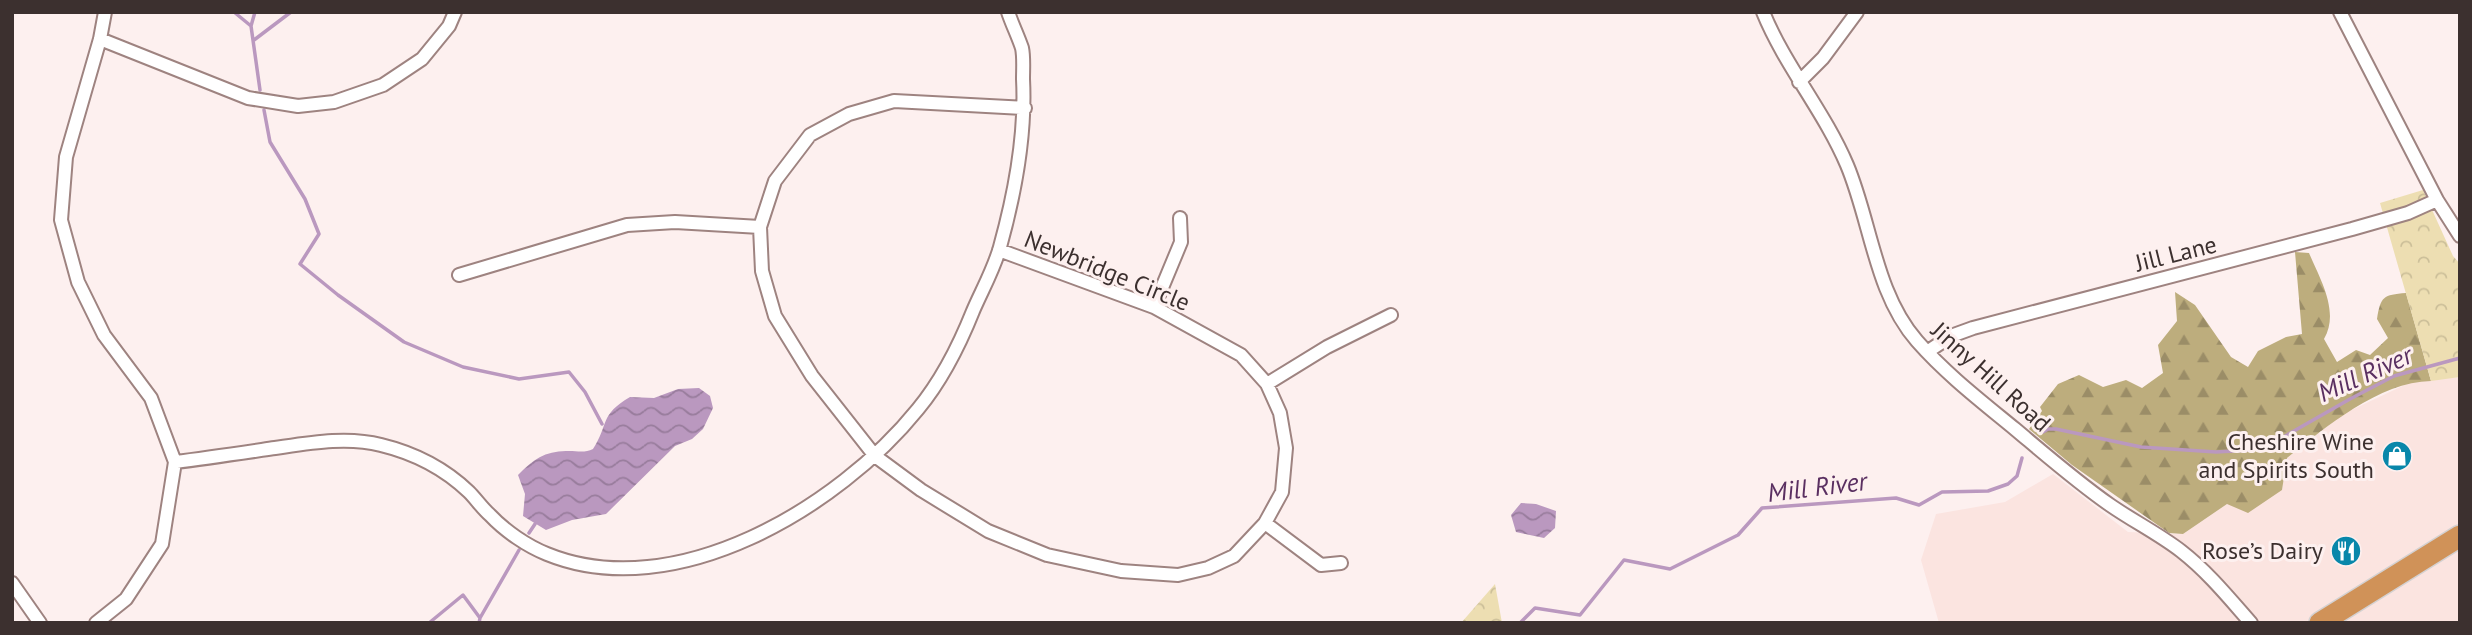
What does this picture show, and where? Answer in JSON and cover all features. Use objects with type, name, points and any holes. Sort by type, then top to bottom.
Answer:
[{"type":"highway","points":[[2320,623],[2460,536]]},
{"type":"street","points":[[96,623],[126,599],[162,544],[175,462],[150,398],[104,335],[78,282],[61,220],[66,157],[100,39],[105,12]]},
{"type":"street","points":[[100,39],[248,98],[298,106],[334,102],[383,85],[422,60],[449,26],[455,12]]},
{"type":"street","points":[[175,462],[310,443],[345,440],[378,443],[414,454],[444,471],[469,492],[491,517],[515,536],[546,554],[585,565],[625,568],[664,564],[704,554],[763,532],[826,496],[875,456],[919,408],[956,353],[999,250],[1014,190],[1024,108],[1022,49],[1008,12]]},
{"type":"street","name":"Jinny Hill Road","points":[[1763,12],[1799,82],[1836,142],[1847,165],[1883,278],[1899,315],[1927,352],[1954,378],[2066,471],[2110,505],[2182,552],[2204,571],[2251,623]]},
{"type":"street","points":[[1799,82],[1823,58],[1857,12]]},
{"type":"street","points":[[2340,12],[2437,200],[2460,236]]},
{"type":"street","points":[[459,275],[627,225],[675,222],[760,228],[775,181],[810,135],[849,114],[894,101],[1024,108]]},
{"type":"street","name":"Jill Lane","points":[[1927,352],[1951,336],[1973,328],[2352,229],[2408,213],[2437,200]]},
{"type":"street","points":[[1154,307],[1181,242],[1180,218]]},
{"type":"street","name":"Newbridge Circle","points":[[760,228],[762,271],[775,316],[812,376],[875,456],[921,490],[988,531],[1047,555],[1121,571],[1178,575],[1208,568],[1234,556],[1265,523],[1282,492],[1286,449],[1280,413],[1267,384],[1241,355],[1154,307],[999,250]]},
{"type":"street","points":[[1267,384],[1327,347],[1391,315]]},
{"type":"street","points":[[1265,523],[1321,565],[1341,563]]},
{"type":"street","points":[[12,583],[40,623]]},
{"type":"shaded area","points":[[2460,377],[2460,623],[1939,623],[1921,560],[1936,514],[2005,502],[2053,474],[2128,532],[2183,534],[2227,504],[2282,490],[2287,458],[2343,414],[2411,382]]},
{"type":"green space","points":[[2423,190],[2453,256],[2460,264],[2460,377],[2431,381],[2380,203]]},
{"type":"green space","points":[[2295,252],[2309,253],[2323,285],[2330,318],[2324,339],[2337,362],[2356,350],[2370,355],[2388,338],[2377,319],[2382,301],[2388,296],[2406,293],[2431,381],[2392,389],[2336,420],[2287,458],[2282,490],[2248,513],[2227,504],[2183,534],[2169,533],[2072,465],[2029,429],[2042,411],[2040,407],[2058,384],[2079,375],[2103,387],[2126,380],[2142,388],[2163,373],[2158,345],[2177,321],[2175,292],[2195,305],[2231,357],[2248,367],[2258,351],[2286,337],[2302,334]]},
{"type":"green space","points":[[1495,584],[1502,623],[1461,623]]},
{"type":"water","points":[[699,388],[710,396],[713,408],[703,429],[692,439],[675,446],[606,514],[572,520],[546,530],[523,516],[525,494],[518,475],[529,464],[554,452],[593,449],[613,409],[630,397],[654,398],[678,389]]},
{"type":"water","points":[[1521,503],[1536,504],[1556,511],[1555,528],[1544,538],[1516,532],[1511,515]]},
{"type":"waterway","points":[[234,12],[251,26]]},
{"type":"waterway","points":[[255,12],[251,26],[260,90]]},
{"type":"waterway","points":[[254,40],[291,12]]},
{"type":"waterway","points":[[264,110],[270,142],[305,199],[319,234],[300,264],[404,342],[463,367],[519,379],[569,372],[585,392],[602,424]]},
{"type":"waterway","name":"Mill River","points":[[2043,432],[2056,429],[2141,447],[2216,452],[2251,450],[2280,439],[2394,376],[2460,358]]},
{"type":"waterway","name":"Mill River","points":[[1520,623],[1535,608],[1580,615],[1624,560],[1670,569],[1738,535],[1762,508],[1896,498],[1919,505],[1942,492],[1988,491],[2008,484],[2017,476],[2022,458]]},
{"type":"waterway","points":[[529,533],[535,524]]},
{"type":"waterway","points":[[480,618],[519,550]]},
{"type":"waterway","name":"Mill River","points":[[429,623],[463,595],[480,618],[479,623]]},
{"type":"place","name":"Cheshire Wine and Spirits South","points":[[2397,456]]},
{"type":"place","name":"Rose’s Dairy","points":[[2346,551]]}]
